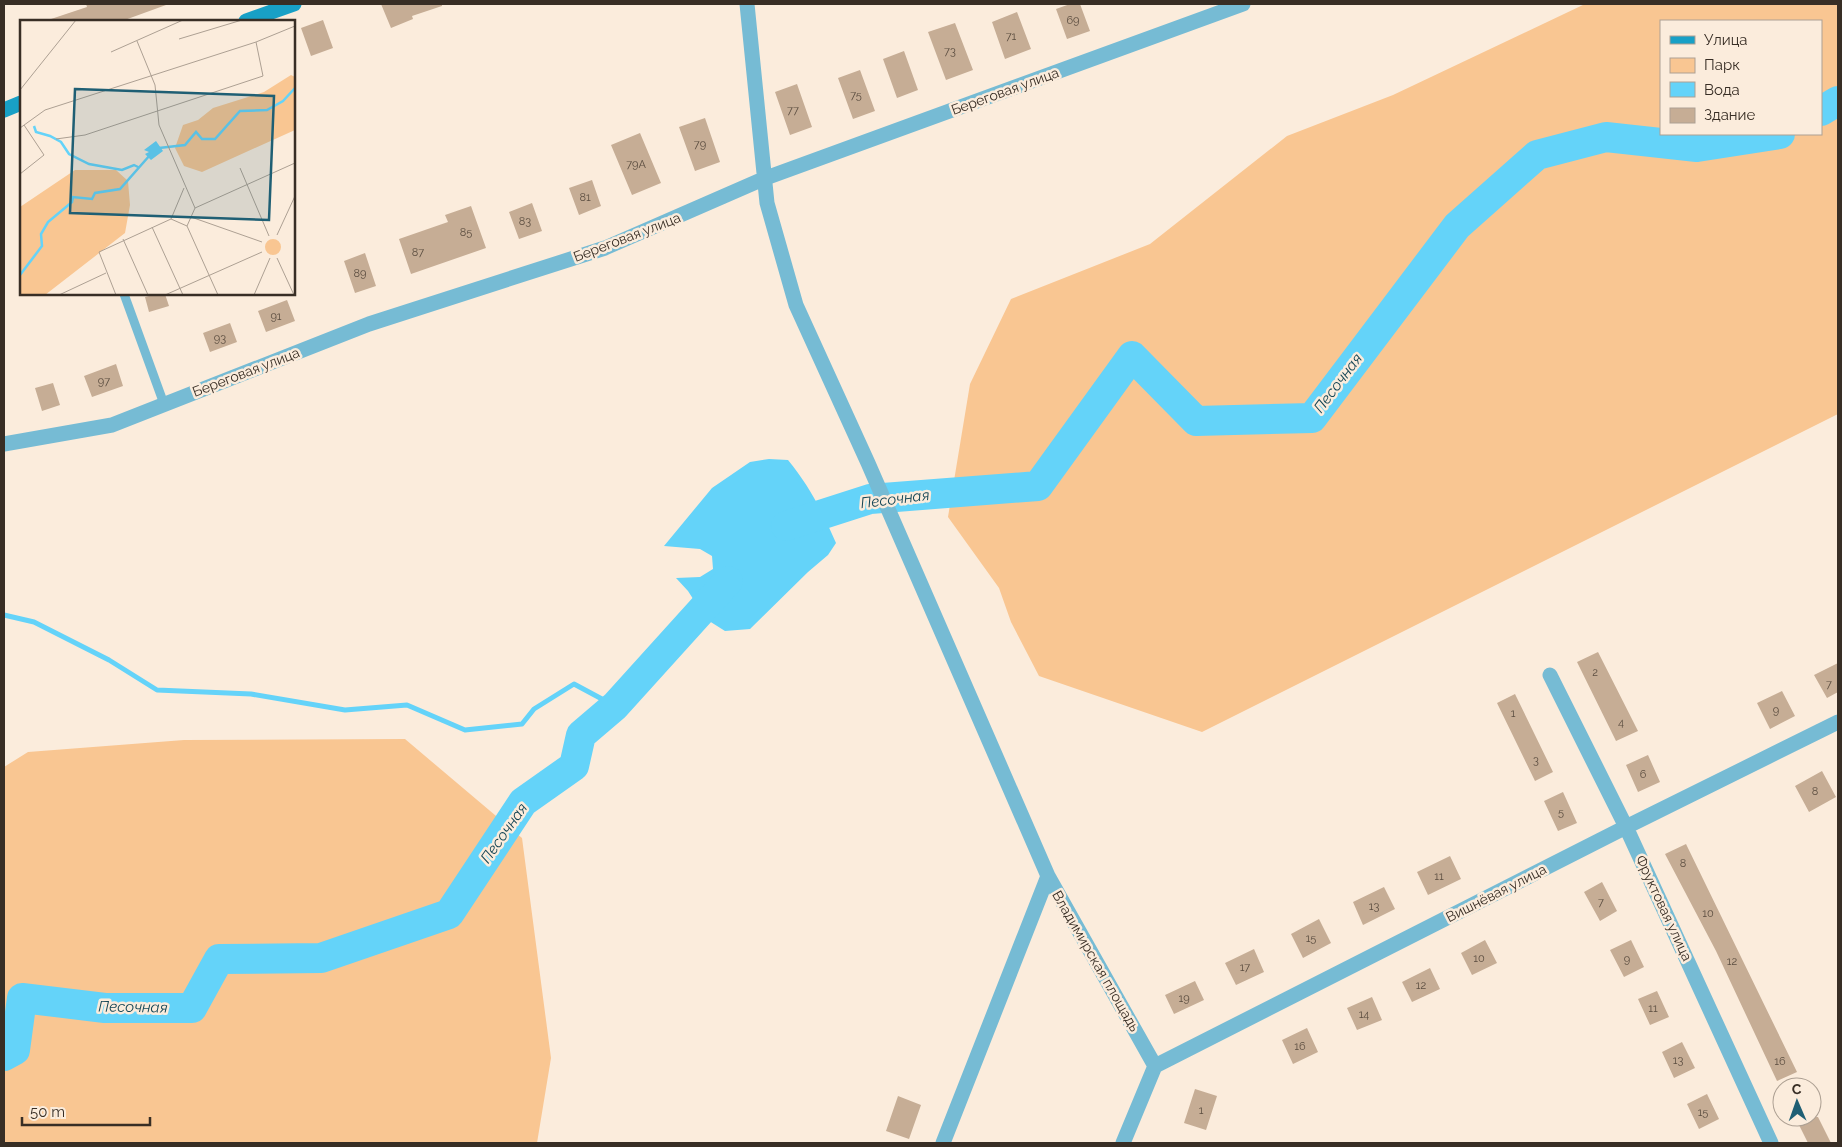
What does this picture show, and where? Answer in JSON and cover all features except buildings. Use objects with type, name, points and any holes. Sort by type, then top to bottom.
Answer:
[{"type":"street","points":[[249,20],[294,4]]},
{"type":"street","points":[[747,4],[766,203],[796,305],[868,463],[1048,876]]},
{"type":"street","name":"Береговая улица","points":[[4,444],[112,425],[369,324],[605,248],[763,179],[1243,4]]},
{"type":"street","points":[[4,110],[20,104]]},
{"type":"street","name":"Фруктовая улица","points":[[1550,675],[1626,827],[1771,1143]]},
{"type":"street","name":"Вишнёвая улица","points":[[1155,1066],[1626,827],[1838,722]]},
{"type":"street","name":"Владимирская площадь","points":[[1048,876],[1155,1066]]},
{"type":"street","name":"Владимирская площадь","points":[[943,1143],[1048,876]]},
{"type":"street","points":[[1123,1143],[1155,1066]]},
{"type":"lane","points":[[124,295],[164,404]]},
{"type":"green space","points":[[1585,4],[1838,4],[1838,414],[1202,732],[1039,676],[1011,622],[999,588],[948,517],[970,384],[1011,299],[1150,244],[1287,136],[1393,95]]},
{"type":"green space","points":[[405,739],[522,838],[551,1058],[537,1143],[4,1143],[4,767],[28,752],[184,740]]},
{"type":"water","points":[[769,459],[788,460],[815,500],[836,543],[828,555],[750,629],[725,631],[706,619],[688,591],[676,578],[700,577],[713,569],[712,556],[700,549],[664,546],[712,488],[750,462]]},
{"type":"waterway","name":"Песочная","points":[[1822,110],[1838,101]]},
{"type":"waterway","name":"Песочная","points":[[786,526],[870,499],[1038,486],[1132,356],[1196,421],[1312,418],[1457,226],[1537,155],[1606,137],[1697,147],[1774,135]]},
{"type":"waterway","name":"Песочная","points":[[4,1056],[15,1050],[22,998],[105,1008],[192,1008],[219,959],[321,958],[449,914],[523,802],[574,766],[581,735],[615,706],[728,581]]},
{"type":"waterway","points":[[4,615],[34,622],[109,660],[157,690],[251,694],[345,710],[407,705],[465,730],[522,724],[534,709],[574,684],[615,706]]}]
